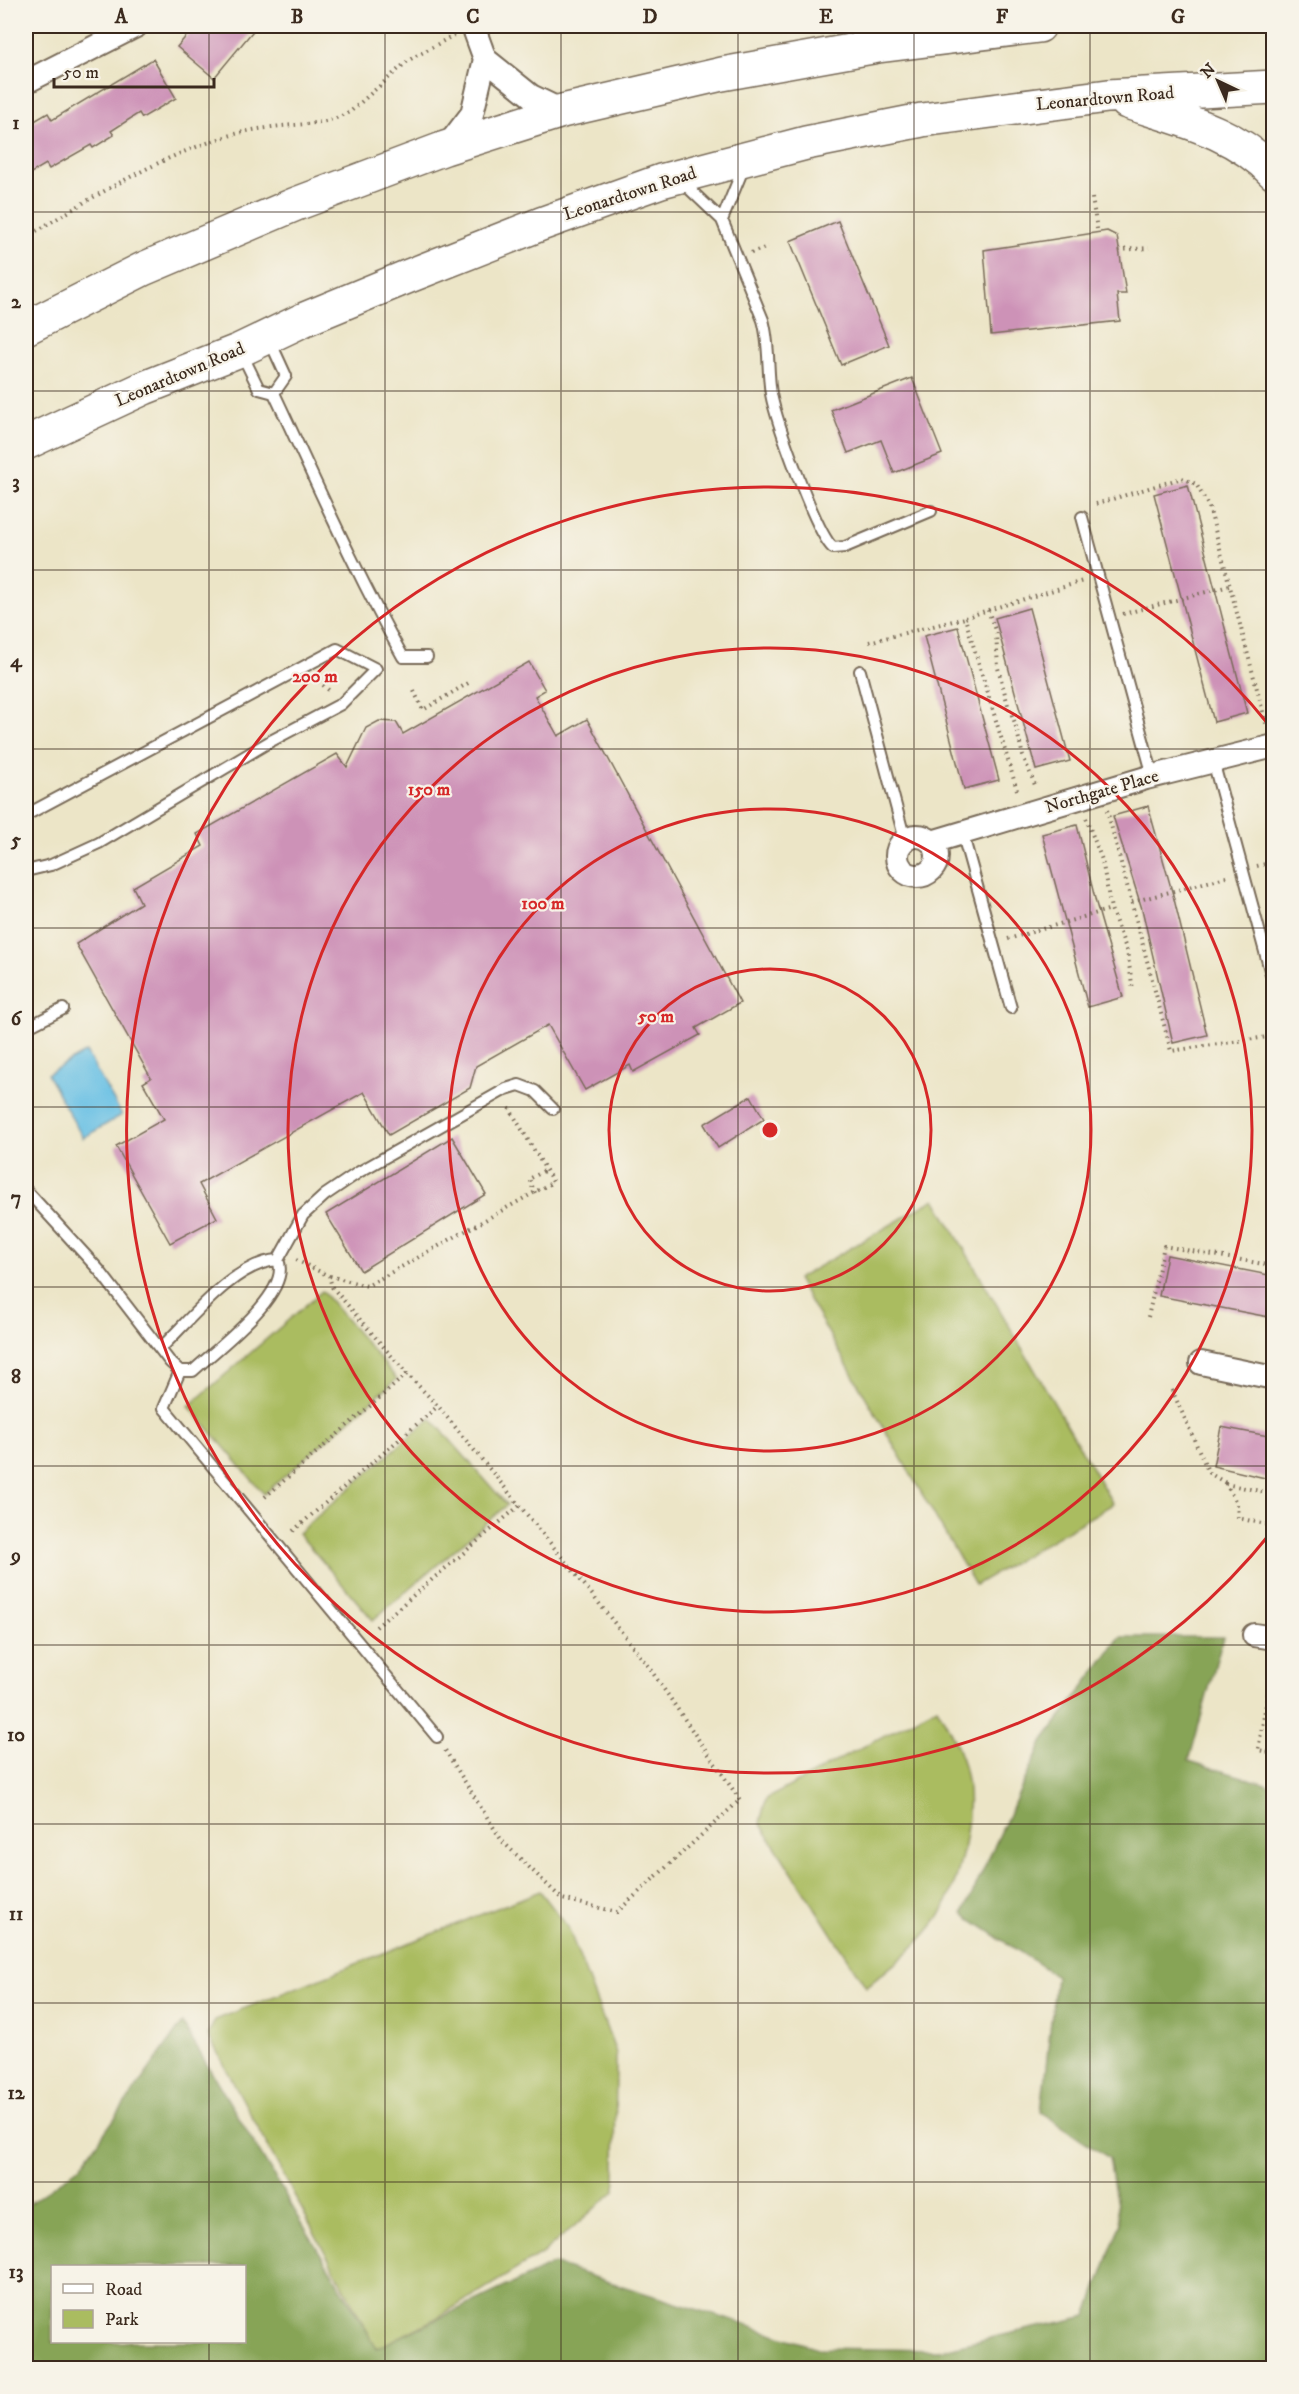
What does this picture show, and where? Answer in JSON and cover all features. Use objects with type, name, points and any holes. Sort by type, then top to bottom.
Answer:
[{"type":"highway","points":[[26,328],[143,269],[296,204],[445,148],[562,111],[744,70],[878,46],[1039,26]]},
{"type":"highway","name":"Leonardtown Road","points":[[26,443],[144,388],[500,239],[676,177],[806,143],[922,120],[1108,96],[1274,87]]},
{"type":"highway","points":[[1108,96],[1205,127],[1237,144],[1274,173]]},
{"type":"street","points":[[26,82],[136,26]]},
{"type":"street","points":[[474,27],[485,59],[531,96],[562,111]]},
{"type":"street","points":[[445,148],[472,114],[485,59]]},
{"type":"street","name":"Northgate Place","points":[[932,842],[1153,776],[1274,746]]},
{"type":"street","points":[[918,836],[932,842],[937,852],[935,865],[926,874],[913,876],[902,869],[897,857],[905,840],[918,836]]},
{"type":"street","points":[[1201,1363],[1274,1378]]},
{"type":"lane","points":[[722,220],[747,158]]},
{"type":"lane","points":[[676,177],[722,220],[768,335],[771,394],[790,455],[827,543],[833,548],[845,547],[931,511]]},
{"type":"lane","points":[[254,343],[259,389],[274,393]]},
{"type":"lane","points":[[254,343],[286,376],[274,393]]},
{"type":"lane","points":[[274,393],[370,599],[403,657],[426,657]]},
{"type":"lane","points":[[1082,517],[1153,776]]},
{"type":"lane","points":[[26,815],[337,649],[376,669],[341,704],[269,742],[99,843],[51,865],[26,872]]},
{"type":"lane","points":[[860,671],[905,840]]},
{"type":"lane","points":[[1213,761],[1274,985]]},
{"type":"lane","points":[[962,832],[1011,1008]]},
{"type":"lane","points":[[26,1028],[63,1010]]},
{"type":"lane","points":[[26,1190],[99,1270],[160,1349],[180,1371],[193,1371],[269,1299],[280,1278],[278,1260],[303,1215],[325,1195],[359,1172],[506,1089],[519,1084],[535,1091],[553,1109]]},
{"type":"lane","points":[[160,1349],[233,1279],[256,1264],[278,1260]]},
{"type":"lane","points":[[180,1371],[164,1408],[437,1737]]},
{"type":"path","points":[[26,237],[95,197],[170,159],[211,142],[268,127],[325,123],[340,118],[409,60],[453,35],[474,27]]},
{"type":"path","points":[[1092,198],[1096,229]]},
{"type":"path","points":[[1119,250],[1149,248]]},
{"type":"path","points":[[1096,504],[1182,478],[1196,484],[1209,507],[1266,723]]},
{"type":"path","points":[[869,642],[965,618],[1098,576]]},
{"type":"path","points":[[1110,617],[1229,586]]},
{"type":"path","points":[[988,610],[996,633],[998,668],[1008,705],[1016,723],[1023,756],[1035,785]]},
{"type":"path","points":[[965,618],[1017,790]]},
{"type":"path","points":[[303,667],[334,694]]},
{"type":"path","points":[[414,691],[423,710],[470,682]]},
{"type":"path","points":[[1106,806],[1171,1051],[1274,1036]]},
{"type":"path","points":[[1084,813],[1102,860],[1111,909],[1127,951],[1133,990]]},
{"type":"path","points":[[1257,866],[1274,862]]},
{"type":"path","points":[[1132,902],[1233,875]]},
{"type":"path","points":[[993,944],[1111,909]]},
{"type":"path","points":[[296,1260],[329,1276],[367,1286],[553,1182],[507,1104]]},
{"type":"path","points":[[535,1193],[529,1179],[546,1170]]},
{"type":"path","points":[[1148,1317],[1164,1245],[1274,1266]]},
{"type":"path","points":[[329,1276],[332,1287],[438,1407],[648,1666],[740,1800],[617,1912],[562,1899],[502,1841],[437,1737]]},
{"type":"path","points":[[265,1497],[407,1374]]},
{"type":"path","points":[[1172,1390],[1209,1473],[1226,1484],[1274,1494]]},
{"type":"path","points":[[293,1531],[438,1407]]},
{"type":"path","points":[[1226,1484],[1237,1504],[1238,1518],[1274,1526]]},
{"type":"path","points":[[375,1627],[519,1506]]},
{"type":"path","points":[[1271,1677],[1258,1750],[1274,1753]]},
{"type":"green space","points":[[935,1199],[1113,1504],[975,1585],[797,1279]]},
{"type":"green space","points":[[322,1291],[397,1379],[264,1494],[189,1406]]},
{"type":"green space","points":[[431,1418],[507,1505],[373,1620],[298,1533]]},
{"type":"green space","points":[[1120,1637],[1223,1637],[1189,1761],[1273,1786],[1273,2368],[26,2368],[26,2206],[81,2166],[182,2023],[377,2348],[553,2264],[818,2348],[938,2350],[1087,2316],[1120,2224],[1109,2158],[1041,2112],[1056,1976],[963,1914],[1042,1743]]},
{"type":"green space","points":[[937,1707],[960,1754],[968,1787],[967,1825],[960,1865],[954,1885],[939,1917],[905,1955],[866,1987],[760,1823],[766,1799]]},
{"type":"green space","points":[[540,1891],[568,1927],[616,2053],[615,2191],[543,2253],[440,2316],[377,2349],[208,2035],[215,2020]]},
{"type":"water","points":[[86,1052],[122,1115],[83,1138],[47,1074]]},
{"type":"building","points":[[195,26],[257,26],[214,78],[177,47]]},
{"type":"building","points":[[153,59],[176,98],[142,118],[139,113],[111,131],[114,135],[93,148],[91,145],[49,169],[46,164],[26,176],[26,126],[48,113],[52,120]]},
{"type":"building","points":[[838,221],[889,345],[841,365],[790,241]]},
{"type":"building","points":[[1107,231],[1117,236],[1126,294],[1117,294],[1120,321],[991,335],[984,250]]},
{"type":"building","points":[[912,378],[942,454],[894,473],[881,440],[848,453],[831,410]]},
{"type":"building","points":[[1188,485],[1247,713],[1214,722],[1154,494]]},
{"type":"building","points":[[1029,608],[1070,761],[1036,770],[995,618]]},
{"type":"building","points":[[958,627],[999,780],[964,789],[924,636]]},
{"type":"building","points":[[529,662],[545,690],[535,696],[558,736],[587,719],[740,1003],[696,1028],[700,1035],[633,1072],[630,1065],[585,1090],[548,1025],[476,1066],[470,1088],[389,1135],[364,1092],[199,1184],[217,1218],[170,1243],[116,1146],[164,1119],[143,1083],[151,1078],[76,944],[141,903],[133,887],[203,846],[197,834],[337,754],[347,767],[366,728],[379,721],[396,722],[403,734]]},
{"type":"building","points":[[1148,806],[1173,895],[1207,1035],[1173,1043],[1142,909],[1113,816]]},
{"type":"building","points":[[1077,825],[1123,997],[1088,1007],[1042,834]]},
{"type":"building","points":[[751,1096],[764,1119],[718,1148],[704,1124]]},
{"type":"building","points":[[452,1137],[486,1194],[361,1271],[326,1214]]},
{"type":"building","points":[[1167,1255],[1274,1276],[1274,1318],[1159,1296]]},
{"type":"building","points":[[1221,1427],[1274,1437],[1274,1480],[1213,1466]]}]
